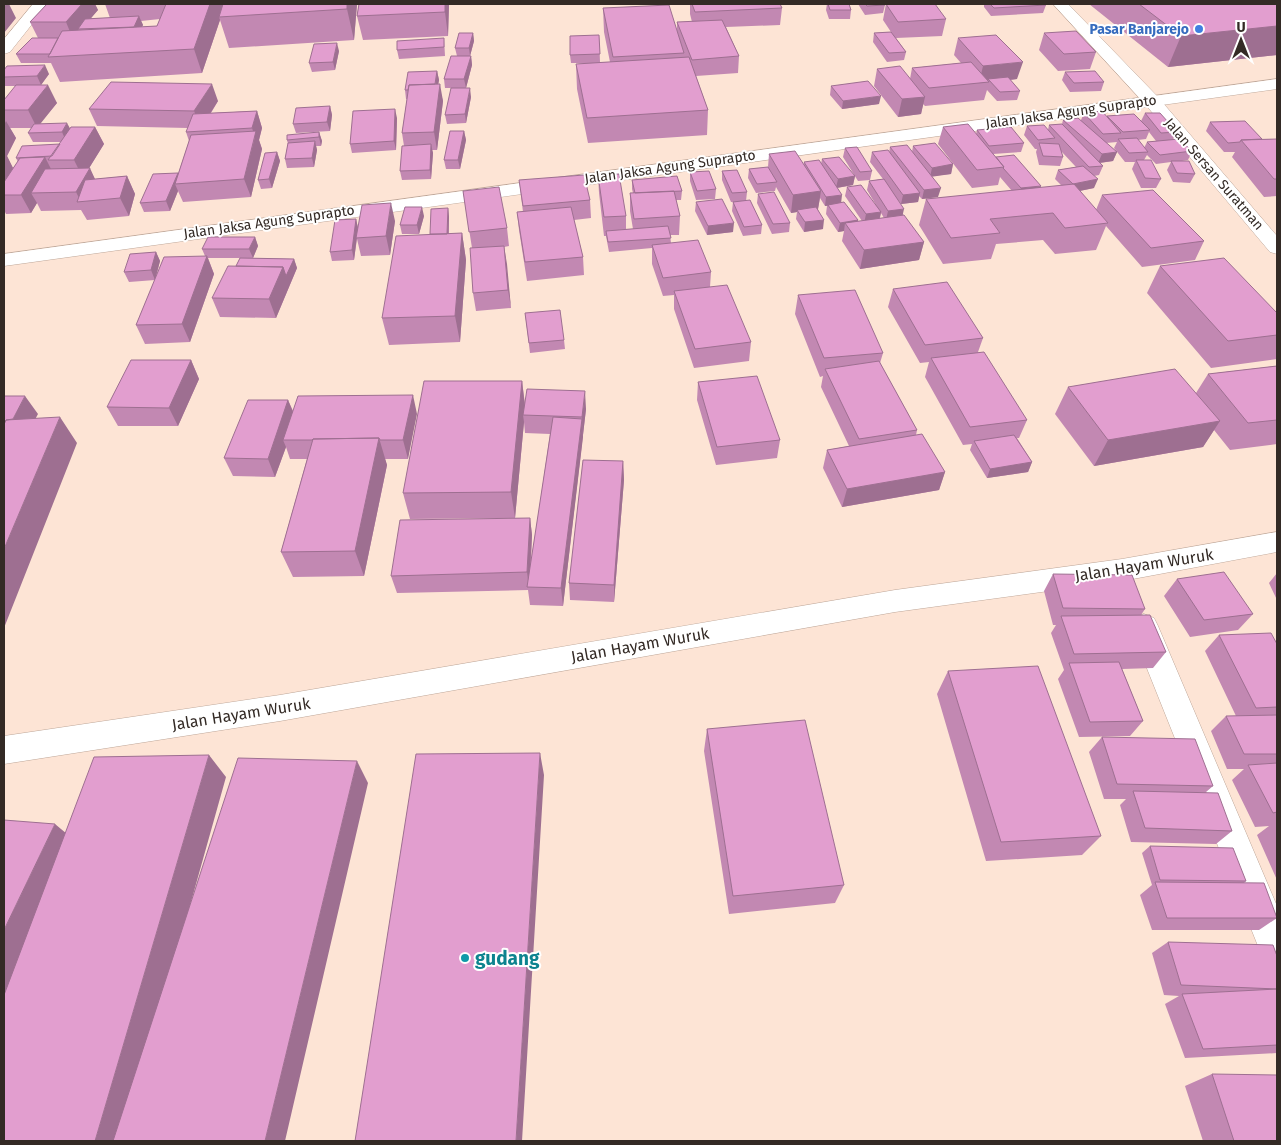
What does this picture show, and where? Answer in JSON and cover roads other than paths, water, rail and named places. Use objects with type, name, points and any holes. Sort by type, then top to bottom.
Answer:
[{"type":"main road","points":[[4,49],[40,4]]},
{"type":"main road","name":"Jalan Sersan Suratman","points":[[1060,4],[1151,100],[1277,248]]},
{"type":"main road","name":"Jalan Jaksa Agung Suprapto","points":[[4,260],[1277,84]]},
{"type":"main road","name":"Jalan Hayam Wuruk","points":[[4,750],[289,707],[895,601],[1122,570],[1277,542]]},
{"type":"main road","points":[[1122,570],[1277,948]]},
{"type":"place","name":"Pasar Banjarejo","points":[[1199,29]]},
{"type":"place","name":"gudang","points":[[465,958]]}]
